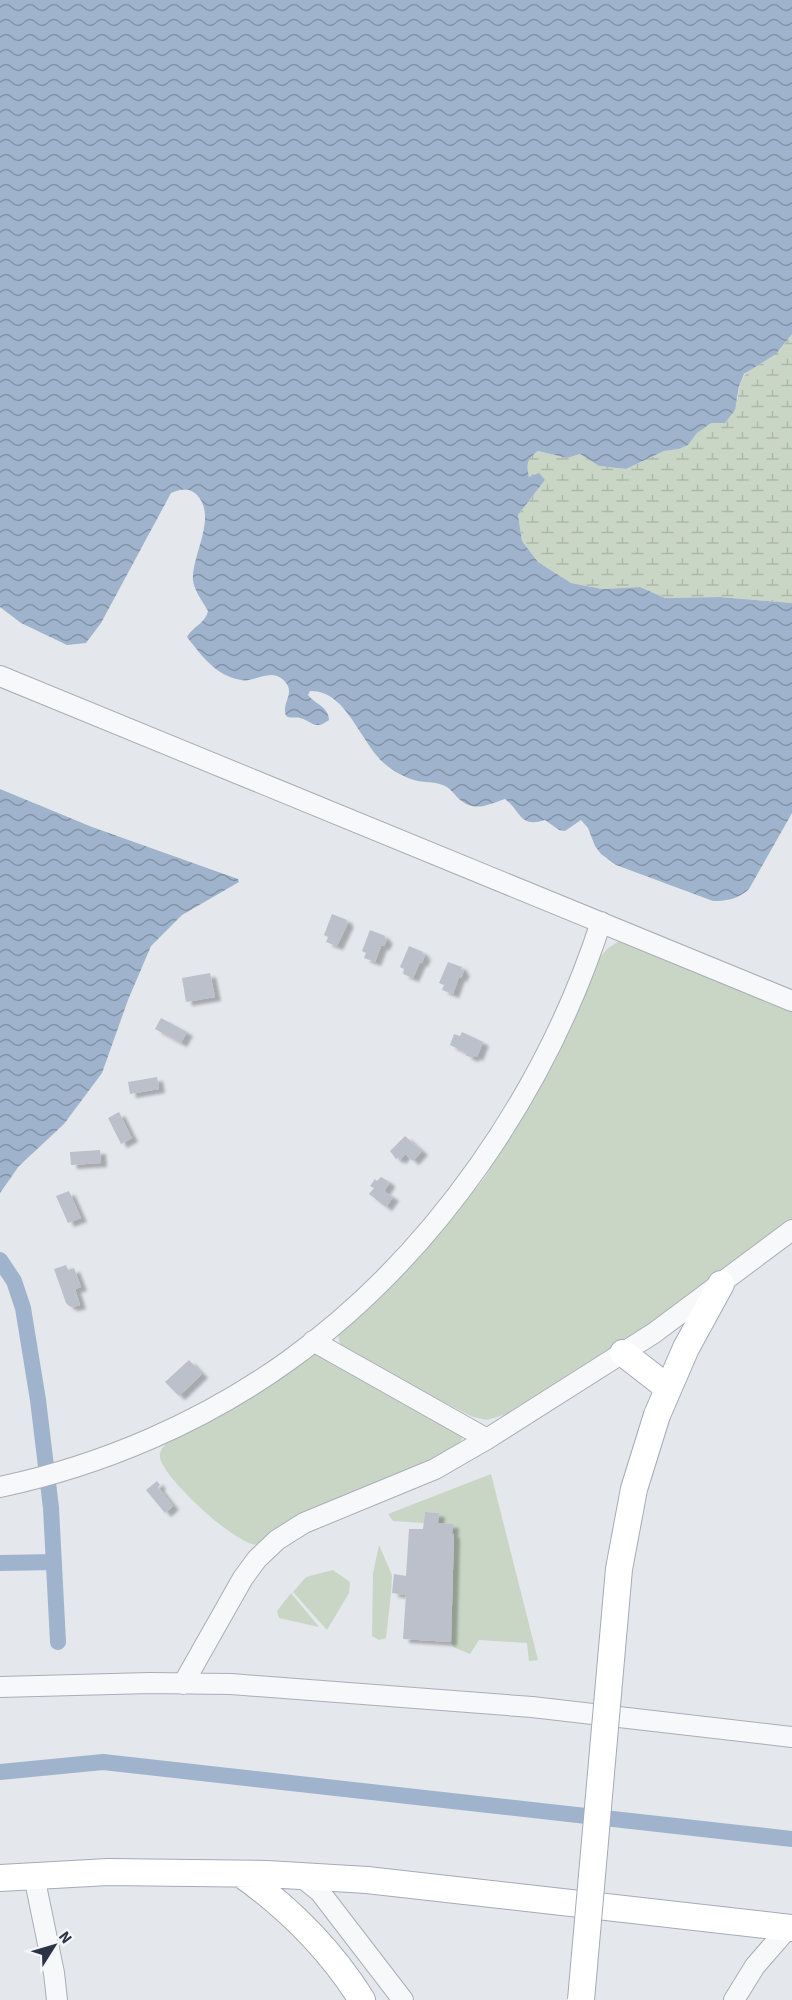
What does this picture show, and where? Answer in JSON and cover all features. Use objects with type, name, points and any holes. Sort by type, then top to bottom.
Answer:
[{"type":"main road","points":[[581,2000],[619,1569],[634,1489],[657,1415],[668,1388],[686,1348],[721,1284]]},
{"type":"main road","points":[[623,1353],[668,1388]]},
{"type":"main road","points":[[0,1878],[108,1872],[241,1874],[366,1880],[790,1928]]},
{"type":"main road","points":[[241,1874],[281,1904],[318,1940],[362,2000]]},
{"type":"street","points":[[0,676],[792,1001]]},
{"type":"street","points":[[0,1486],[68,1469],[137,1444],[186,1422],[252,1385],[313,1341],[363,1298],[434,1224],[489,1152],[536,1074],[575,992],[601,922]]},
{"type":"street","points":[[183,1684],[243,1578],[257,1559],[277,1540],[304,1523],[435,1468],[487,1439],[623,1353],[721,1284],[792,1230]]},
{"type":"street","points":[[313,1341],[487,1439]]},
{"type":"street","points":[[0,1687],[231,1684],[532,1707],[792,1737]]},
{"type":"street","points":[[34,1876],[54,1973],[57,2000]]},
{"type":"street","points":[[300,1876],[320,1892],[403,2000]]},
{"type":"street","points":[[734,2000],[755,1966],[790,1928]]},
{"type":"green space","points":[[792,334],[792,603],[720,597],[665,598],[640,587],[603,589],[571,583],[538,562],[522,541],[518,515],[545,480],[529,477],[527,465],[531,456],[538,451],[567,458],[580,454],[599,466],[626,469],[664,451],[688,445],[697,433],[738,399],[744,376],[777,353]]},
{"type":"green space","points":[[622,939],[792,1009],[792,1223],[689,1298],[517,1411],[487,1420],[473,1417],[344,1352],[338,1334],[383,1294],[434,1240],[486,1176],[534,1092],[596,962],[607,949]]},
{"type":"green space","points":[[313,1354],[321,1354],[461,1435],[462,1439],[451,1453],[300,1514],[278,1527],[257,1545],[247,1542],[218,1523],[187,1495],[165,1468],[160,1458],[161,1451],[168,1441]]},
{"type":"green space","points":[[491,1474],[538,1660],[529,1661],[527,1643],[479,1640],[470,1654],[453,1647],[451,1642],[454,1534],[438,1523],[439,1513],[425,1512],[424,1523],[393,1521],[388,1514]]},
{"type":"green space","points":[[379,1545],[392,1575],[386,1638],[379,1640],[372,1636],[373,1573]]},
{"type":"green space","points":[[333,1570],[350,1582],[349,1593],[327,1630],[293,1592],[306,1577]]},
{"type":"green space","points":[[291,1593],[319,1627],[279,1618],[277,1611]]},
{"type":"water","points":[[0,0],[792,0],[792,334],[776,354],[744,374],[739,386],[735,410],[725,423],[711,423],[697,433],[688,445],[664,451],[626,469],[599,466],[580,454],[567,458],[538,451],[528,462],[529,477],[539,473],[545,480],[518,515],[522,541],[538,562],[571,583],[603,589],[640,587],[665,598],[720,597],[792,603],[792,813],[749,889],[732,899],[713,901],[616,865],[601,854],[588,828],[581,820],[565,831],[559,830],[545,820],[530,822],[525,820],[505,799],[481,806],[464,803],[445,786],[414,780],[393,770],[372,750],[345,711],[335,700],[324,693],[310,691],[308,695],[327,712],[329,720],[316,725],[304,719],[286,716],[285,707],[289,691],[286,682],[281,678],[266,675],[251,680],[241,680],[224,674],[204,657],[187,637],[204,619],[208,611],[193,581],[205,514],[203,504],[191,491],[182,490],[171,493],[101,623],[86,643],[67,645],[21,623],[0,607]]},
{"type":"water","points":[[0,789],[92,827],[238,879],[239,882],[182,915],[151,946],[128,1000],[102,1073],[64,1124],[19,1166],[0,1193]]},
{"type":"building","points":[[332,914],[347,920],[348,923],[337,946],[326,942],[328,937],[324,935]]},
{"type":"building","points":[[370,930],[387,939],[384,946],[381,946],[375,962],[364,958],[366,953],[362,951]]},
{"type":"building","points":[[409,946],[425,955],[413,978],[403,974],[404,969],[400,967]]},
{"type":"building","points":[[448,962],[462,967],[461,970],[464,971],[461,978],[459,977],[453,994],[442,990],[444,985],[439,983]]},
{"type":"building","points":[[210,973],[215,997],[186,1002],[182,978]]},
{"type":"building","points":[[161,1018],[187,1032],[181,1043],[155,1029]]},
{"type":"building","points":[[462,1032],[483,1042],[477,1057],[465,1055],[467,1053],[450,1045],[454,1034],[460,1036]]},
{"type":"building","points":[[157,1077],[159,1089],[130,1094],[128,1082]]},
{"type":"building","points":[[119,1112],[132,1138],[121,1144],[108,1118]]},
{"type":"building","points":[[405,1136],[422,1151],[413,1161],[405,1154],[400,1160],[396,1159],[390,1151]]},
{"type":"building","points":[[100,1150],[101,1163],[71,1165],[70,1152]]},
{"type":"building","points":[[381,1177],[389,1184],[384,1191],[393,1197],[386,1207],[369,1194],[374,1188],[370,1186],[375,1179],[377,1181]]},
{"type":"building","points":[[69,1191],[81,1218],[68,1223],[56,1196]]},
{"type":"building","points":[[66,1265],[68,1270],[74,1268],[81,1287],[75,1289],[80,1305],[73,1307],[66,1303],[54,1269]]},
{"type":"building","points":[[189,1360],[202,1374],[179,1396],[165,1382]]},
{"type":"building","points":[[157,1481],[160,1485],[158,1487],[173,1506],[165,1513],[146,1490]]},
{"type":"building","points":[[425,1512],[439,1513],[438,1523],[453,1524],[451,1642],[403,1639],[406,1595],[392,1593],[394,1574],[406,1576],[409,1529],[423,1529]]},
{"type":"waterway","points":[[0,1260],[14,1281],[23,1308],[38,1400],[51,1508],[58,1642]]},
{"type":"waterway","points":[[0,1563],[54,1562]]},
{"type":"waterway","points":[[0,1772],[103,1762],[792,1839]]}]
